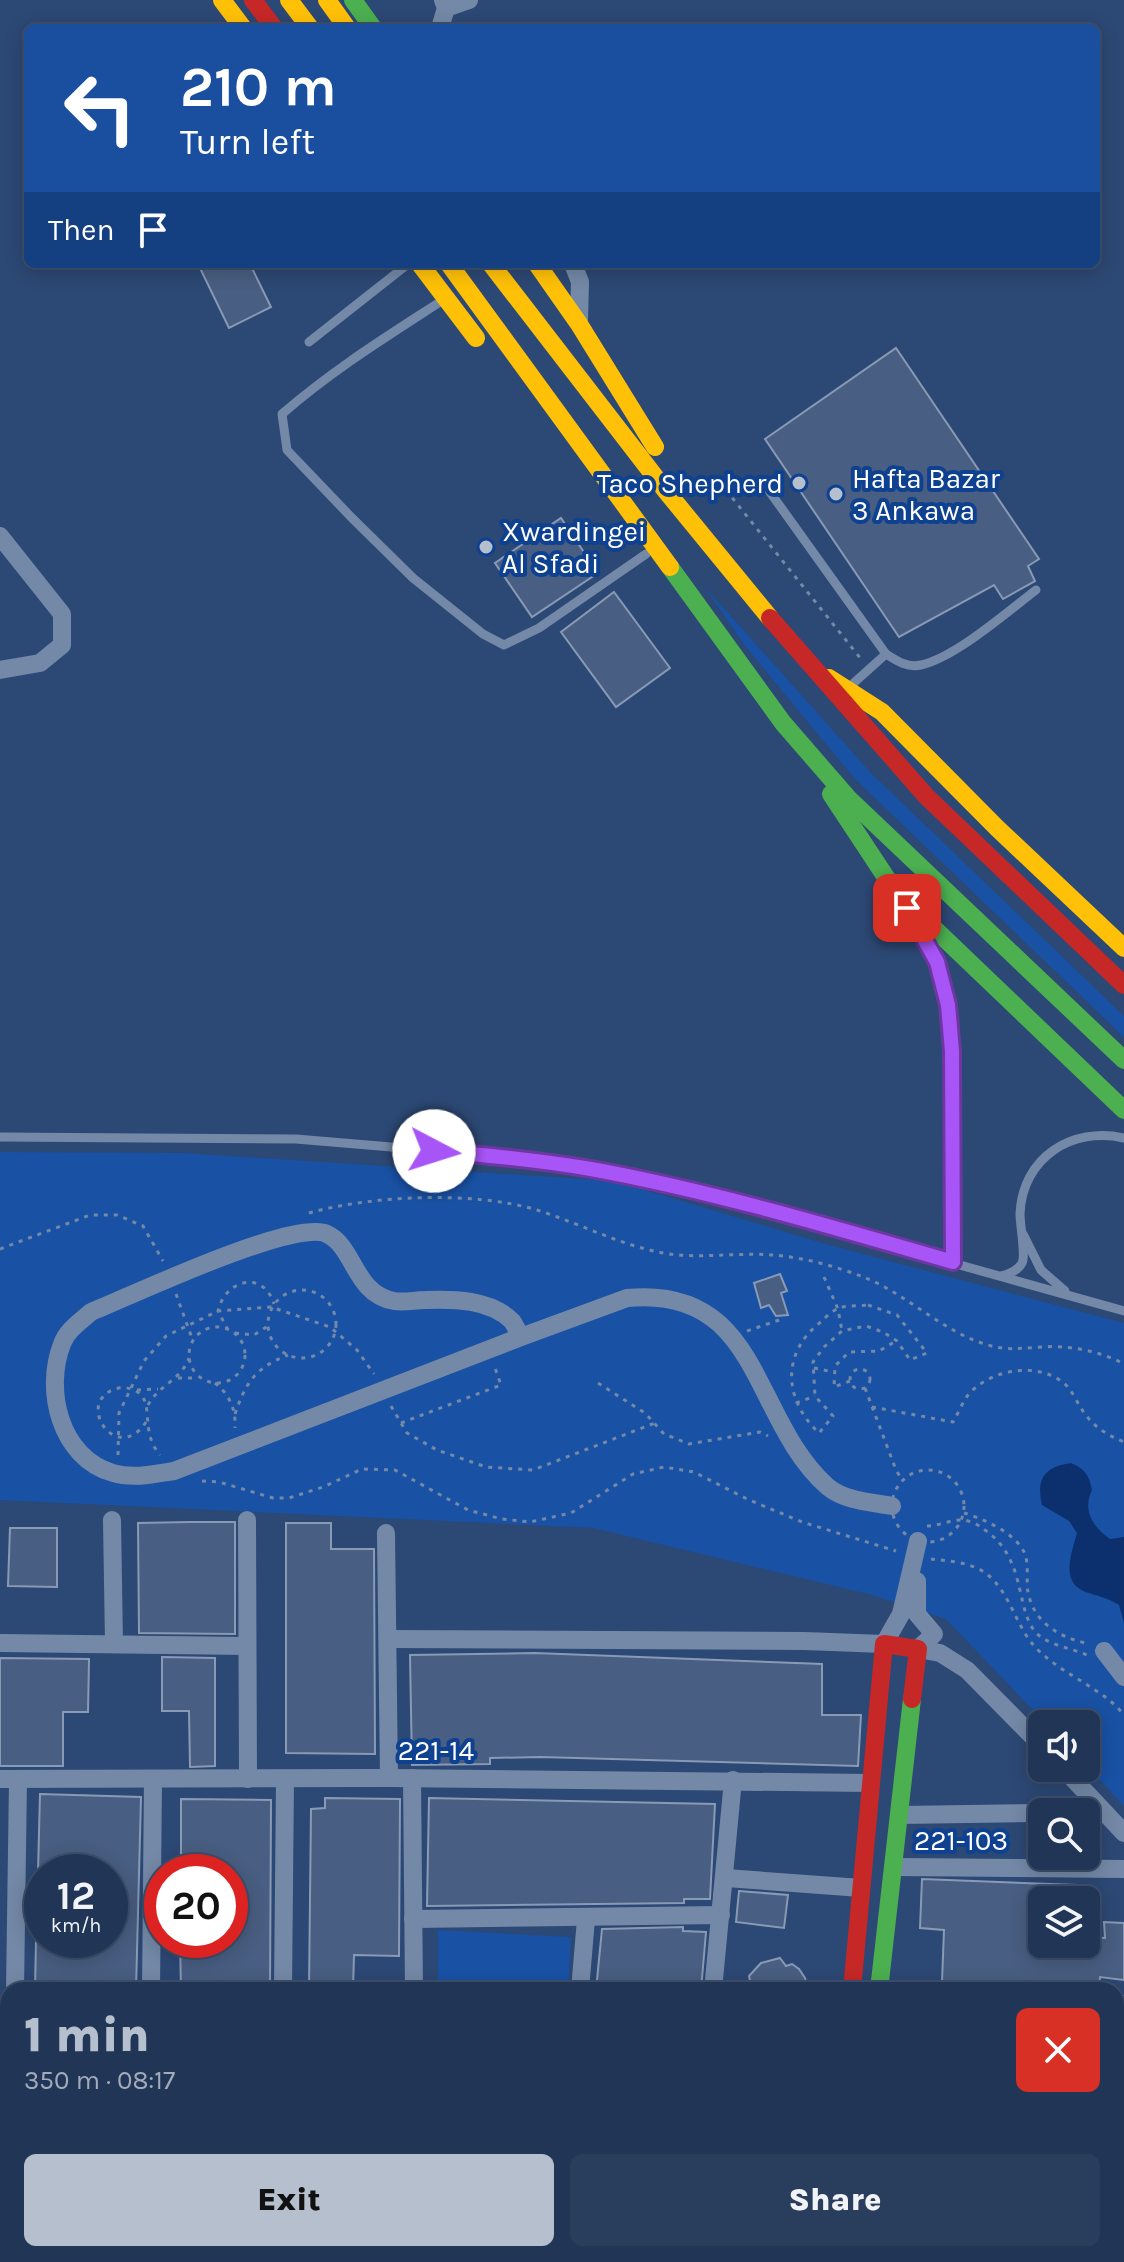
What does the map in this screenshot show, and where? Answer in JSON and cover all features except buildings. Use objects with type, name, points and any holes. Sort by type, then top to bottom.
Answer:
[{"type":"main road","points":[[222,0],[240,24]]},
{"type":"main road","points":[[253,0],[271,24]]},
{"type":"main road","points":[[289,0],[307,24]]},
{"type":"main road","points":[[327,0],[344,24]]},
{"type":"main road","points":[[353,0],[370,24]]},
{"type":"main road","points":[[423,268],[491,357]]},
{"type":"main road","points":[[452,268],[783,723],[895,891],[1124,1110]]},
{"type":"main road","points":[[494,268],[666,491],[790,644],[926,796],[1124,985]]},
{"type":"main road","points":[[530,270],[579,324],[680,487]]},
{"type":"main road","points":[[530,270],[790,644],[824,674],[882,712],[986,817],[1124,948]]},
{"type":"main road","points":[[537,416],[646,554],[721,639]]},
{"type":"main road","points":[[783,723],[848,798],[1124,1060]]},
{"type":"main road","points":[[1086,947],[1102,928]]},
{"type":"main road","points":[[853,1982],[884,1644],[918,1649],[880,1982]]},
{"type":"main road","points":[[871,1783],[902,1785]]},
{"type":"street","points":[[441,24],[444,4],[469,0]]},
{"type":"street","points":[[575,268],[580,282],[579,324]]},
{"type":"street","points":[[0,536],[62,614],[62,645],[40,663],[0,670]]},
{"type":"street","points":[[521,1337],[512,1321],[489,1307],[455,1299],[397,1302],[378,1297],[358,1275],[337,1241],[312,1230],[265,1241],[91,1312],[75,1325],[62,1342],[55,1375],[56,1403],[63,1429],[84,1457],[112,1473],[145,1476],[182,1468],[488,1349],[521,1337],[627,1298],[646,1296],[682,1303],[714,1318],[732,1336],[754,1370],[796,1448],[829,1488],[844,1496],[892,1506]]},
{"type":"street","points":[[112,1520],[114,1644]]},
{"type":"street","points":[[247,1520],[248,1779]]},
{"type":"street","points":[[386,1533],[389,1778]]},
{"type":"street","points":[[389,1639],[884,1644],[901,1614],[920,1550]]},
{"type":"street","points":[[918,1649],[934,1634],[917,1614],[920,1550]]},
{"type":"street","points":[[0,1643],[247,1646]]},
{"type":"street","points":[[918,1649],[940,1653],[967,1670],[1028,1732]]},
{"type":"street","points":[[1104,1651],[1124,1677]]},
{"type":"street","points":[[412,1778],[414,1982]]},
{"type":"street","name":"221-14","points":[[9,1780],[412,1778],[871,1783]]},
{"type":"street","points":[[151,1982],[153,1779]]},
{"type":"street","points":[[9,1780],[8,1917],[14,1982]]},
{"type":"street","points":[[283,1982],[285,1780]]},
{"type":"street","points":[[714,1982],[733,1780]]},
{"type":"street","points":[[1077,1782],[1124,1833]]},
{"type":"street","points":[[1100,1812],[1107,1812]]},
{"type":"street","points":[[900,1815],[1028,1813]]},
{"type":"street","name":"221-103","points":[[894,1867],[1124,1869]]},
{"type":"street","points":[[726,1878],[861,1888]]},
{"type":"street","points":[[413,1919],[721,1915]]},
{"type":"street","points":[[581,1982],[586,1919]]},
{"type":"lane","points":[[309,342],[403,268]]},
{"type":"lane","points":[[445,298],[379,339],[282,414],[287,450],[413,578],[483,634],[504,645],[539,628],[646,554]]},
{"type":"lane","points":[[762,481],[886,654],[901,664],[919,666],[942,656],[1036,590]]},
{"type":"lane","points":[[847,689],[886,654]]},
{"type":"lane","points":[[895,891],[937,962],[948,1005],[952,1051],[953,1262]]},
{"type":"lane","points":[[1001,1276],[1014,1271],[1024,1259],[1021,1209],[1028,1180],[1042,1158],[1082,1136],[1124,1138]]},
{"type":"lane","points":[[0,1137],[296,1139],[556,1164],[696,1193],[1124,1311]]},
{"type":"lane","points":[[1021,1231],[1041,1270],[1072,1296]]},
{"type":"path","points":[[726,490],[869,669]]},
{"type":"path","points":[[301,1216],[336,1206],[417,1198],[472,1200],[534,1209],[602,1235],[660,1252],[708,1256],[772,1255],[819,1264],[867,1279],[974,1341],[1008,1350],[1044,1347],[1078,1349],[1124,1364]]},
{"type":"path","points":[[0,1249],[90,1215],[117,1215],[143,1226],[171,1279],[193,1341],[185,1369],[178,1378]]},
{"type":"path","points":[[824,1277],[838,1309],[842,1331]]},
{"type":"path","points":[[215,1383],[233,1379],[244,1364],[243,1345],[218,1311],[219,1303],[230,1288],[241,1283],[260,1285],[274,1304]]},
{"type":"path","points":[[310,1290],[320,1294],[334,1312],[337,1323],[335,1334],[322,1352],[300,1358],[288,1355],[272,1341],[268,1318],[274,1304],[288,1292],[310,1290]]},
{"type":"path","points":[[868,1305],[897,1315],[927,1353],[910,1360],[897,1341],[866,1326],[842,1331],[813,1362],[815,1396],[833,1416],[819,1433],[806,1421],[796,1403],[791,1379],[793,1359],[808,1332],[838,1309],[868,1305]]},
{"type":"path","points":[[732,1336],[782,1319]]},
{"type":"path","points":[[123,1474],[119,1466],[117,1437],[119,1413],[144,1361],[166,1336],[188,1324]]},
{"type":"path","points":[[193,1341],[214,1327],[254,1335],[268,1326]]},
{"type":"path","points":[[850,1381],[834,1387],[835,1366],[849,1352],[879,1351],[897,1341]]},
{"type":"path","points":[[401,1423],[501,1385],[488,1349]]},
{"type":"path","points":[[244,1431],[234,1434],[235,1414],[249,1380],[263,1367],[288,1355]]},
{"type":"path","points":[[189,1357],[192,1368],[204,1379]]},
{"type":"path","points":[[814,1368],[835,1373]]},
{"type":"path","points":[[850,1381],[853,1371],[859,1368],[866,1370],[871,1380],[865,1388]]},
{"type":"path","points":[[872,1407],[953,1422],[968,1394],[996,1374],[1025,1370],[1046,1373],[1068,1387],[1102,1433],[1124,1442]]},
{"type":"path","points":[[146,1422],[134,1435],[117,1437],[104,1429],[100,1422],[102,1399],[114,1389],[160,1388],[178,1378],[192,1376],[215,1383],[228,1396],[235,1414]]},
{"type":"path","points":[[850,1381],[856,1388],[865,1388]]},
{"type":"path","points":[[598,1383],[645,1413],[664,1434],[689,1444],[760,1432],[796,1448]]},
{"type":"path","points":[[147,1409],[160,1388]]},
{"type":"path","points":[[865,1388],[902,1480]]},
{"type":"path","points":[[132,1389],[143,1398],[147,1409],[147,1432],[156,1450],[167,1461],[182,1468]]},
{"type":"path","points":[[774,1411],[815,1396]]},
{"type":"path","points":[[195,1481],[219,1482],[273,1498],[289,1498],[301,1496],[362,1469],[395,1470],[468,1510],[530,1522],[571,1513],[633,1474],[664,1467],[694,1472],[802,1522],[920,1550],[986,1573],[997,1585],[1027,1639],[1039,1652],[1107,1698],[1124,1715]]},
{"type":"path","points":[[937,1470],[948,1475],[963,1495],[964,1513],[957,1529],[949,1537],[920,1550],[897,1525],[892,1506],[895,1490],[912,1473],[937,1470]]},
{"type":"path","points":[[964,1513],[978,1517],[1009,1536],[1025,1555],[1029,1595],[1046,1627],[1068,1640],[1093,1645],[1104,1651]]},
{"type":"shaded area","points":[[703,585],[871,773],[1124,1016],[1124,1037],[854,778],[746,647]]},
{"type":"shaded area","points":[[0,1152],[183,1153],[615,1181],[829,1245],[1124,1323],[1124,1806],[1100,1780],[1100,1710],[1033,1710],[946,1619],[872,1595],[593,1528],[0,1500]]},
{"type":"shaded area","points":[[1071,1463],[1083,1470],[1089,1480],[1092,1490],[1088,1505],[1094,1524],[1110,1539],[1124,1537],[1124,1623],[1119,1605],[1080,1589],[1074,1583],[1070,1568],[1077,1533],[1069,1521],[1042,1505],[1040,1488],[1044,1476],[1054,1468]]},
{"type":"shaded area","points":[[438,1930],[571,1937],[568,1982],[438,1982]]},
{"type":"traffic: fast","points":[[353,0],[370,24]]},
{"type":"traffic: fast","points":[[670,567],[783,723],[848,798],[1124,1060]]},
{"type":"traffic: fast","points":[[831,794],[895,891],[1124,1110]]},
{"type":"traffic: fast","points":[[880,1982],[912,1699]]},
{"type":"traffic: slow","points":[[222,0],[240,24]]},
{"type":"traffic: slow","points":[[289,0],[307,24]]},
{"type":"traffic: slow","points":[[327,0],[344,24]]},
{"type":"traffic: slow","points":[[423,268],[476,338]]},
{"type":"traffic: slow","points":[[452,268],[670,567]]},
{"type":"traffic: slow","points":[[494,268],[666,491],[770,618]]},
{"type":"traffic: slow","points":[[540,268],[579,324],[655,447]]},
{"type":"traffic: slow","points":[[829,678],[882,712],[997,828],[1124,948]]},
{"type":"traffic: jam","points":[[253,0],[271,24]]},
{"type":"traffic: jam","points":[[770,618],[926,796],[1124,985]]},
{"type":"traffic: jam","points":[[853,1982],[884,1644],[918,1649],[912,1699]]},
{"type":"place","name":"Taco Shepherd","points":[[799,483]]},
{"type":"place","name":"Hafta Bazar 3 Ankawa","points":[[836,494]]},
{"type":"place","name":"Xwardingei Al Sfadi","points":[[486,547]]},
{"type":"route","points":[[434,1151],[511,1158],[620,1175],[953,1262],[952,1051],[948,1005],[937,962],[907,908]]}]
